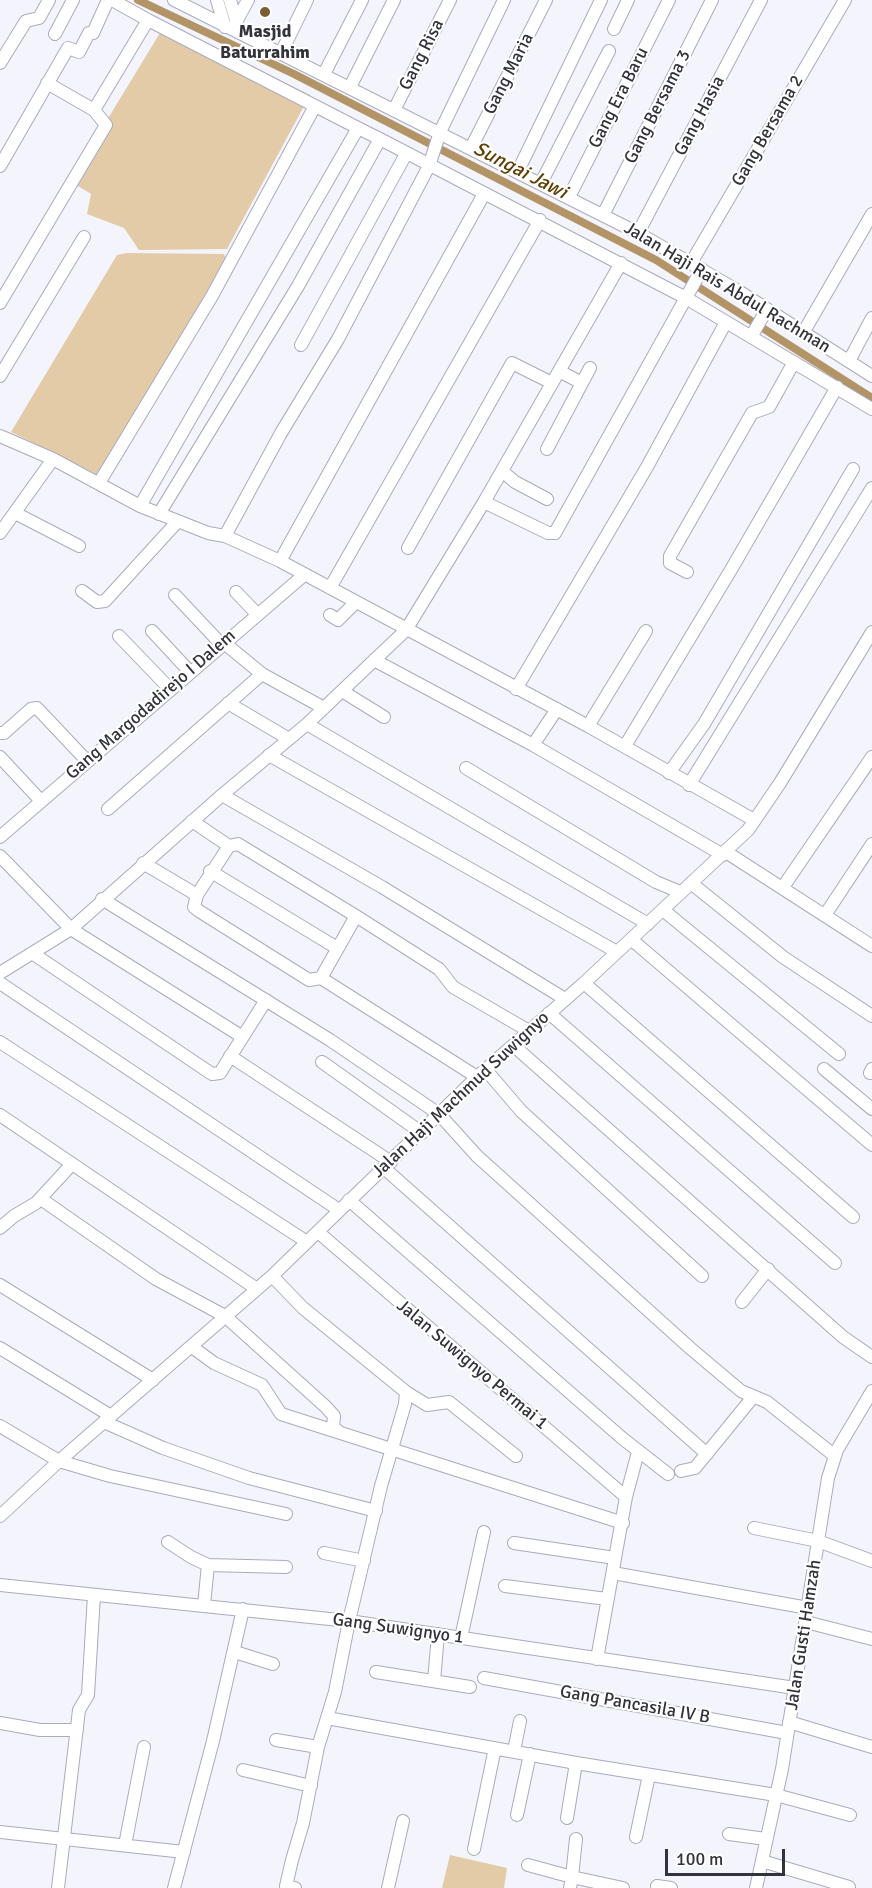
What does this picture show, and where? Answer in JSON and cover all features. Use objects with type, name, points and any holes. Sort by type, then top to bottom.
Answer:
[{"type":"street","points":[[0,63],[26,21],[39,18],[49,0]]},
{"type":"street","points":[[55,34],[73,0]]},
{"type":"street","points":[[0,166],[68,48],[78,53],[89,33],[93,33],[110,0],[484,194],[688,295],[726,322],[872,409]]},
{"type":"street","name":"Jalan Haji Rais Abdul Rachman","points":[[174,0],[350,87],[438,137],[471,148],[638,233],[765,313],[803,333],[872,376]]},
{"type":"street","points":[[217,0],[225,27]]},
{"type":"street","points":[[230,0],[240,33]]},
{"type":"street","points":[[237,20],[248,0]]},
{"type":"street","points":[[281,53],[307,0]]},
{"type":"street","points":[[324,74],[362,0]]},
{"type":"street","points":[[350,87],[394,0]]},
{"type":"street","name":"Gang Risa","points":[[394,110],[450,0]]},
{"type":"street","points":[[225,536],[281,433],[338,339],[430,164],[438,137],[504,0]]},
{"type":"street","name":"Gang Maria","points":[[471,148],[546,0]]},
{"type":"street","points":[[518,171],[602,0]]},
{"type":"street","points":[[614,28],[628,0]]},
{"type":"street","name":"Gang Era Baru","points":[[568,197],[669,0]]},
{"type":"street","name":"Gang Bersama 3","points":[[603,215],[712,0]]},
{"type":"street","name":"Gang Hasia","points":[[638,233],[761,0]]},
{"type":"street","name":"Gang Bersama 2","points":[[484,502],[548,533],[555,533],[688,295],[698,269],[845,0]]},
{"type":"street","points":[[94,110],[148,20]]},
{"type":"street","points":[[541,183],[609,51]]},
{"type":"street","points":[[0,303],[106,125],[94,110],[47,83]]},
{"type":"street","points":[[99,483],[212,296],[315,106]]},
{"type":"street","points":[[140,506],[358,128]]},
{"type":"street","points":[[159,514],[298,286],[380,139]]},
{"type":"street","points":[[301,345],[406,154]]},
{"type":"street","points":[[280,561],[484,194]]},
{"type":"street","points":[[803,333],[872,213]]},
{"type":"street","points":[[330,588],[540,220]]},
{"type":"street","points":[[0,375],[84,237]]},
{"type":"street","points":[[0,973],[71,929],[102,899],[307,724],[406,630],[484,502],[621,263]]},
{"type":"street","points":[[752,336],[765,313]]},
{"type":"street","points":[[849,361],[872,318]]},
{"type":"street","points":[[516,689],[647,467],[726,322]]},
{"type":"street","points":[[687,572],[670,563],[670,556],[752,413],[769,407],[794,362]]},
{"type":"street","points":[[408,548],[513,363],[552,383]]},
{"type":"street","points":[[547,449],[590,368]]},
{"type":"street","points":[[559,371],[582,383]]},
{"type":"street","points":[[624,746],[732,568],[837,387]]},
{"type":"street","points":[[0,436],[52,459],[140,506],[208,534],[225,536],[280,561],[557,709],[688,785],[754,820]]},
{"type":"street","points":[[0,533],[52,459]]},
{"type":"street","points":[[669,773],[705,724],[852,469]]},
{"type":"street","points":[[502,471],[515,482],[547,499]]},
{"type":"street","points":[[688,785],[872,488]]},
{"type":"street","points":[[15,513],[79,546]]},
{"type":"street","points":[[82,591],[98,602],[105,601],[178,521]]},
{"type":"street","name":"Gang Margodadirejo I Dalem","points":[[0,837],[304,574]]},
{"type":"street","points":[[236,592],[257,614]]},
{"type":"street","points":[[175,595],[222,643],[262,674],[324,708]]},
{"type":"street","points":[[330,615],[338,620],[356,602]]},
{"type":"street","points":[[152,631],[190,672]]},
{"type":"street","points":[[588,726],[646,632]]},
{"type":"street","name":"Jalan Haji Machmud Suwignyo","points":[[0,1516],[58,1461],[272,1276],[482,1073],[584,984],[680,892],[725,853],[754,820],[780,783],[872,632]]},
{"type":"street","points":[[119,636],[170,689]]},
{"type":"street","points":[[374,660],[533,745],[725,853],[783,887],[872,946]]},
{"type":"street","points":[[108,809],[262,674]]},
{"type":"street","points":[[342,691],[384,717]]},
{"type":"street","points":[[228,703],[289,739]]},
{"type":"street","points":[[0,733],[4,733],[31,709],[37,708],[87,761]]},
{"type":"street","points":[[533,745],[557,709]]},
{"type":"street","points":[[307,724],[648,924]]},
{"type":"street","points":[[269,755],[617,952]]},
{"type":"street","points":[[0,757],[41,801]]},
{"type":"street","points":[[783,887],[872,757]]},
{"type":"street","points":[[466,768],[656,882],[680,892]]},
{"type":"street","points":[[222,795],[381,887],[565,999]]},
{"type":"street","points":[[192,821],[229,846]]},
{"type":"street","points":[[529,1031],[453,987],[439,969],[238,844],[229,846],[210,871],[197,895],[194,907],[199,911],[309,980],[321,978],[482,1073],[702,1276]]},
{"type":"street","points":[[825,915],[872,844]]},
{"type":"street","points":[[0,856],[71,929],[241,1036]]},
{"type":"street","points":[[143,864],[197,895]]},
{"type":"street","points":[[210,871],[337,948]]},
{"type":"street","points":[[691,883],[783,957],[872,1016]]},
{"type":"street","points":[[102,899],[266,1000],[439,1114],[477,1156],[527,1199],[630,1296],[741,1391],[767,1402],[835,1456]]},
{"type":"street","points":[[663,909],[839,1054]]},
{"type":"street","points":[[321,978],[356,916]]},
{"type":"street","points":[[632,940],[872,1145]]},
{"type":"street","points":[[32,953],[212,1074],[220,1073],[241,1036],[266,1000]]},
{"type":"street","points":[[0,983],[339,1210]]},
{"type":"street","points":[[584,984],[853,1216]]},
{"type":"street","points":[[549,1013],[835,1263]]},
{"type":"street","points":[[0,1042],[307,1242]]},
{"type":"street","points":[[514,1046],[843,1337],[872,1358]]},
{"type":"street","points":[[230,1056],[388,1165],[707,1454]]},
{"type":"street","points":[[322,1062],[422,1133]]},
{"type":"street","points":[[824,1069],[872,1109]]},
{"type":"street","points":[[0,1115],[257,1289]]},
{"type":"street","points":[[0,1228],[41,1199],[72,1164]]},
{"type":"street","points":[[41,1199],[156,1279],[225,1316],[326,1407],[334,1416],[333,1426],[339,1431]]},
{"type":"street","points":[[350,1200],[638,1452],[668,1474]]},
{"type":"street","name":"Jalan Suwignyo Permai 1","points":[[318,1233],[626,1497]]},
{"type":"street","points":[[742,1302],[768,1269]]},
{"type":"street","points":[[272,1276],[303,1308],[406,1392],[427,1405],[449,1402],[516,1456]]},
{"type":"street","points":[[0,1285],[153,1380]]},
{"type":"street","points":[[192,1347],[214,1363],[262,1385],[281,1414],[622,1523]]},
{"type":"street","points":[[0,1348],[107,1419],[163,1448],[249,1479],[376,1511]]},
{"type":"street","name":"Jalan Gusti Hamzah","points":[[756,1888],[788,1728],[824,1500],[835,1456],[872,1391]]},
{"type":"street","points":[[289,1887],[318,1747],[337,1682],[363,1560],[405,1404],[406,1392]]},
{"type":"street","points":[[681,1471],[695,1468],[753,1397]]},
{"type":"street","points":[[0,1426],[58,1461],[110,1476],[286,1514]]},
{"type":"street","points":[[597,1659],[626,1497],[638,1452]]},
{"type":"street","points":[[754,1528],[818,1541],[872,1561]]},
{"type":"street","points":[[461,1638],[484,1532]]},
{"type":"street","points":[[168,1542],[208,1565],[286,1567]]},
{"type":"street","points":[[514,1543],[615,1558]]},
{"type":"street","points":[[324,1553],[363,1560]]},
{"type":"street","points":[[204,1605],[208,1565]]},
{"type":"street","points":[[613,1573],[808,1608]]},
{"type":"street","name":"Gang Suwignyo 1","points":[[0,1585],[349,1621],[795,1688]]},
{"type":"street","points":[[505,1586],[607,1599]]},
{"type":"street","points":[[58,1888],[80,1706],[88,1695],[94,1595]]},
{"type":"street","points":[[174,1888],[235,1652],[243,1609]]},
{"type":"street","points":[[806,1622],[872,1639]]},
{"type":"street","points":[[434,1681],[438,1634]]},
{"type":"street","points":[[235,1652],[273,1664]]},
{"type":"street","points":[[376,1672],[470,1687]]},
{"type":"street","name":"Gang Pancasila IV B","points":[[484,1678],[788,1728],[872,1747]]},
{"type":"street","points":[[327,1718],[576,1763],[776,1795],[850,1815]]},
{"type":"street","points":[[514,1751],[520,1721]]},
{"type":"street","points":[[0,1723],[40,1730],[77,1730]]},
{"type":"street","points":[[276,1740],[318,1747]]},
{"type":"street","points":[[125,1845],[144,1747]]},
{"type":"street","points":[[474,1849],[495,1748]]},
{"type":"street","points":[[517,1815],[530,1754]]},
{"type":"street","points":[[567,1818],[576,1763]]},
{"type":"street","points":[[243,1770],[311,1786]]},
{"type":"street","points":[[636,1837],[649,1775]]},
{"type":"street","points":[[388,1888],[403,1821]]},
{"type":"street","points":[[0,1832],[184,1852]]},
{"type":"street","points":[[729,1834],[766,1839]]},
{"type":"street","points":[[571,1882],[576,1839]]},
{"type":"street","points":[[762,1861],[849,1887]]},
{"type":"street","points":[[528,1865],[571,1882],[623,1888]]},
{"type":"street","points":[[657,1886],[671,1888]]},
{"type":"shaded area","points":[[166,23],[310,95],[227,249],[139,250],[124,228],[87,214],[91,194],[70,181]]},
{"type":"shaded area","points":[[127,253],[224,254],[228,264],[102,477],[11,432],[117,255]]},
{"type":"shaded area","points":[[450,1855],[507,1868],[504,1888],[442,1888]]},
{"type":"waterway","name":"Sungai Jawi","points":[[138,0],[294,74],[656,260],[872,398]]},
{"type":"place","name":"Masjid Baturrahim","points":[[265,12]]}]
